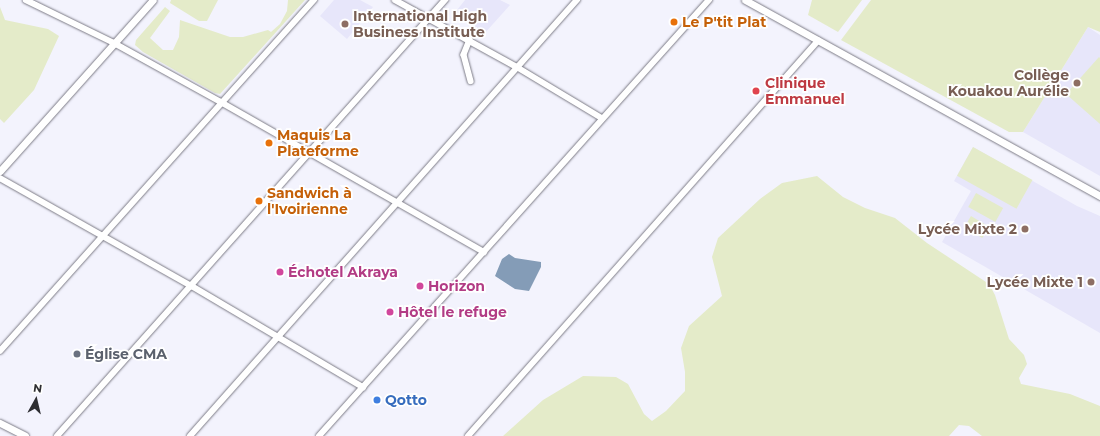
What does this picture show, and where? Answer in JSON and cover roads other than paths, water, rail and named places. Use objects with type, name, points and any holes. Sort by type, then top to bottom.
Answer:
[{"type":"street","points":[[26,0],[114,43],[311,152],[484,252]]},
{"type":"street","points":[[0,170],[153,0]]},
{"type":"street","points":[[0,350],[314,0]]},
{"type":"street","points":[[395,0],[470,40],[602,118]]},
{"type":"street","points":[[57,436],[445,0]]},
{"type":"street","points":[[190,436],[577,0]]},
{"type":"street","points":[[320,436],[602,118],[709,0]]},
{"type":"street","points":[[745,0],[1100,196]]},
{"type":"street","points":[[470,40],[464,55],[471,80]]},
{"type":"street","points":[[468,436],[818,41]]},
{"type":"street","points":[[0,178],[192,286],[277,338],[363,387]]},
{"type":"street","points":[[0,423],[25,436]]},
{"type":"place","name":"Le P'tit Plat","points":[[674,22]]},
{"type":"place","name":"International High Business Institute","points":[[345,24]]},
{"type":"place","name":"Collège Kouakou Aurélie","points":[[1077,83]]},
{"type":"place","name":"Clinique Emmanuel","points":[[756,91]]},
{"type":"place","name":"Maquis La Plateforme","points":[[269,143]]},
{"type":"place","name":"Sandwich à l'Ivoirienne","points":[[259,201]]},
{"type":"place","name":"Lycée Mixte 2","points":[[1025,229]]},
{"type":"place","name":"Échotel Akraya","points":[[280,272]]},
{"type":"place","name":"Lycée Mixte 1","points":[[1091,282]]},
{"type":"place","name":"Horizon","points":[[420,286]]},
{"type":"place","name":"Hôtel le refuge","points":[[390,312]]},
{"type":"place","name":"Église CMA","points":[[77,354]]},
{"type":"place","name":"Qotto","points":[[377,400]]}]
